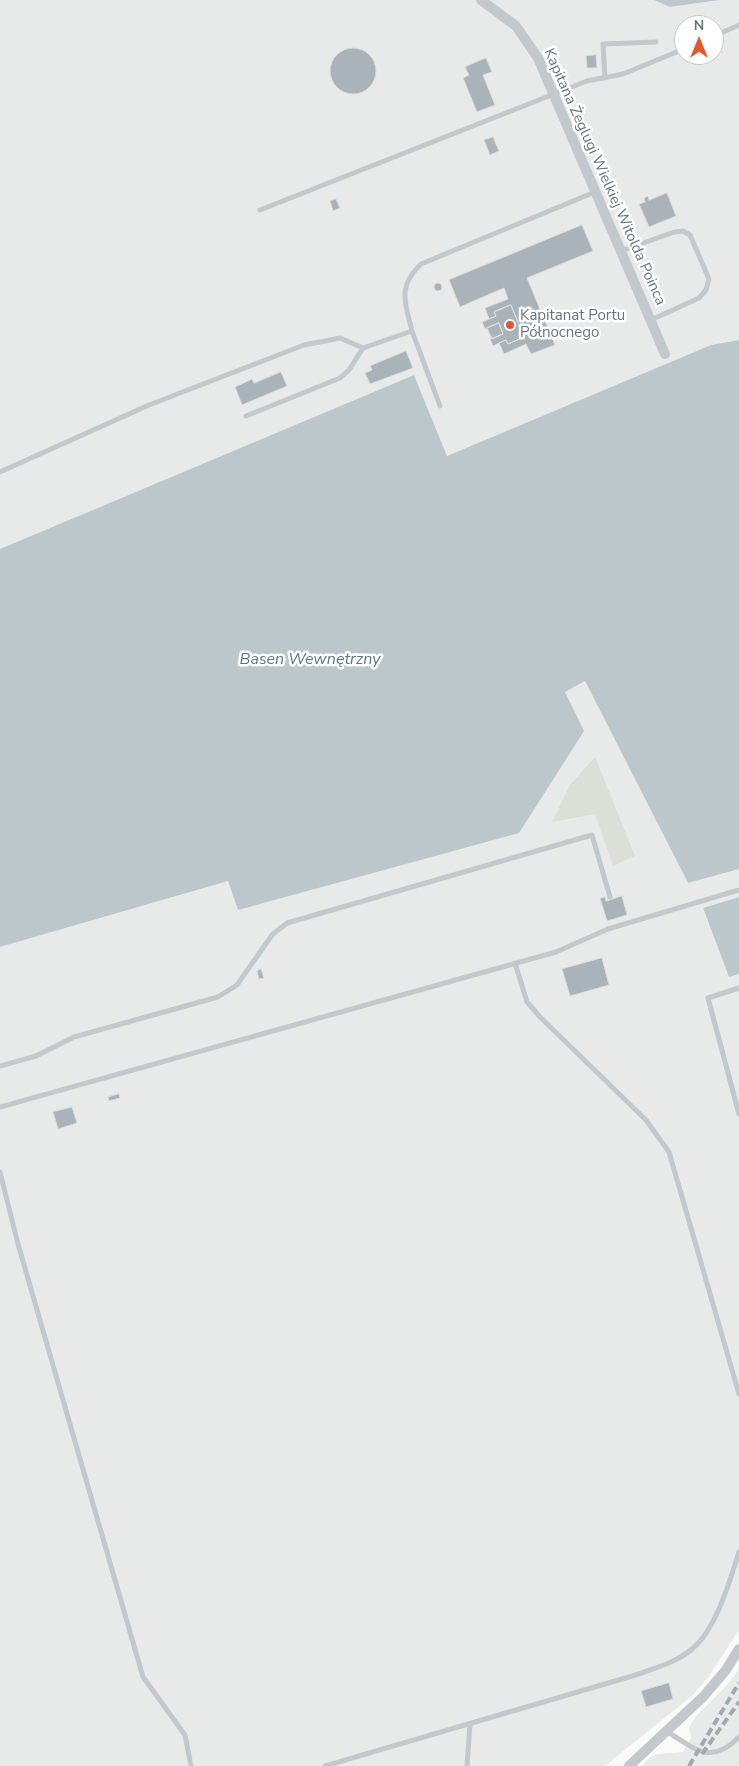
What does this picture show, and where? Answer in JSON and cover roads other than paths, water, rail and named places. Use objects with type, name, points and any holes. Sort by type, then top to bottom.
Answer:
[{"type":"street","name":"Kapitana Żeglugi Wielkiej Witolda Poinca","points":[[481,0],[516,26],[538,58],[665,354]]},
{"type":"street","points":[[629,1766],[703,1696],[726,1670],[739,1649]]},
{"type":"lane","points":[[724,32],[739,25]]},
{"type":"lane","points":[[605,78],[603,44],[656,42]]},
{"type":"lane","points":[[260,210],[587,81],[623,74],[674,53]]},
{"type":"lane","points":[[440,406],[412,331],[404,288],[409,275],[421,264],[596,192]]},
{"type":"lane","points":[[621,251],[674,232],[683,231],[690,236],[709,278],[706,290],[699,298],[650,320]]},
{"type":"lane","points":[[246,416],[340,378],[363,348],[412,331]]},
{"type":"lane","points":[[0,472],[149,405],[304,345],[340,338],[363,348]]},
{"type":"lane","points":[[0,1066],[36,1056],[74,1037],[218,997],[237,986],[272,935],[288,923],[592,834],[610,896]]},
{"type":"lane","points":[[0,1107],[556,952],[608,929],[739,890]]},
{"type":"lane","points":[[515,963],[527,1002],[646,1120],[669,1152],[739,1394]]},
{"type":"lane","points":[[739,988],[708,998],[739,1114]]},
{"type":"lane","points":[[0,1172],[18,1244],[143,1677],[185,1735],[191,1766]]},
{"type":"lane","points":[[325,1766],[639,1674],[673,1661],[693,1649],[704,1636],[714,1617],[739,1552]]},
{"type":"lane","points":[[468,1766],[470,1724]]},
{"type":"lane","points":[[665,1730],[702,1754],[710,1756],[718,1756],[730,1748],[739,1737]]},
{"type":"water","points":[[654,0],[720,0],[670,7]]},
{"type":"water","name":"Basen Wewnętrzny","points":[[739,340],[739,869],[688,883],[585,681],[565,692],[584,731],[519,833],[238,910],[228,881],[0,947],[0,549],[414,375],[447,456],[711,345]]},
{"type":"water","points":[[739,897],[739,974],[729,977],[703,908]]},
{"type":"railway","points":[[689,1766],[739,1683]]},
{"type":"railway","points":[[702,1754],[739,1702]]},
{"type":"place","name":"Kapitanat Portu Północnego","points":[[510,325]]}]
